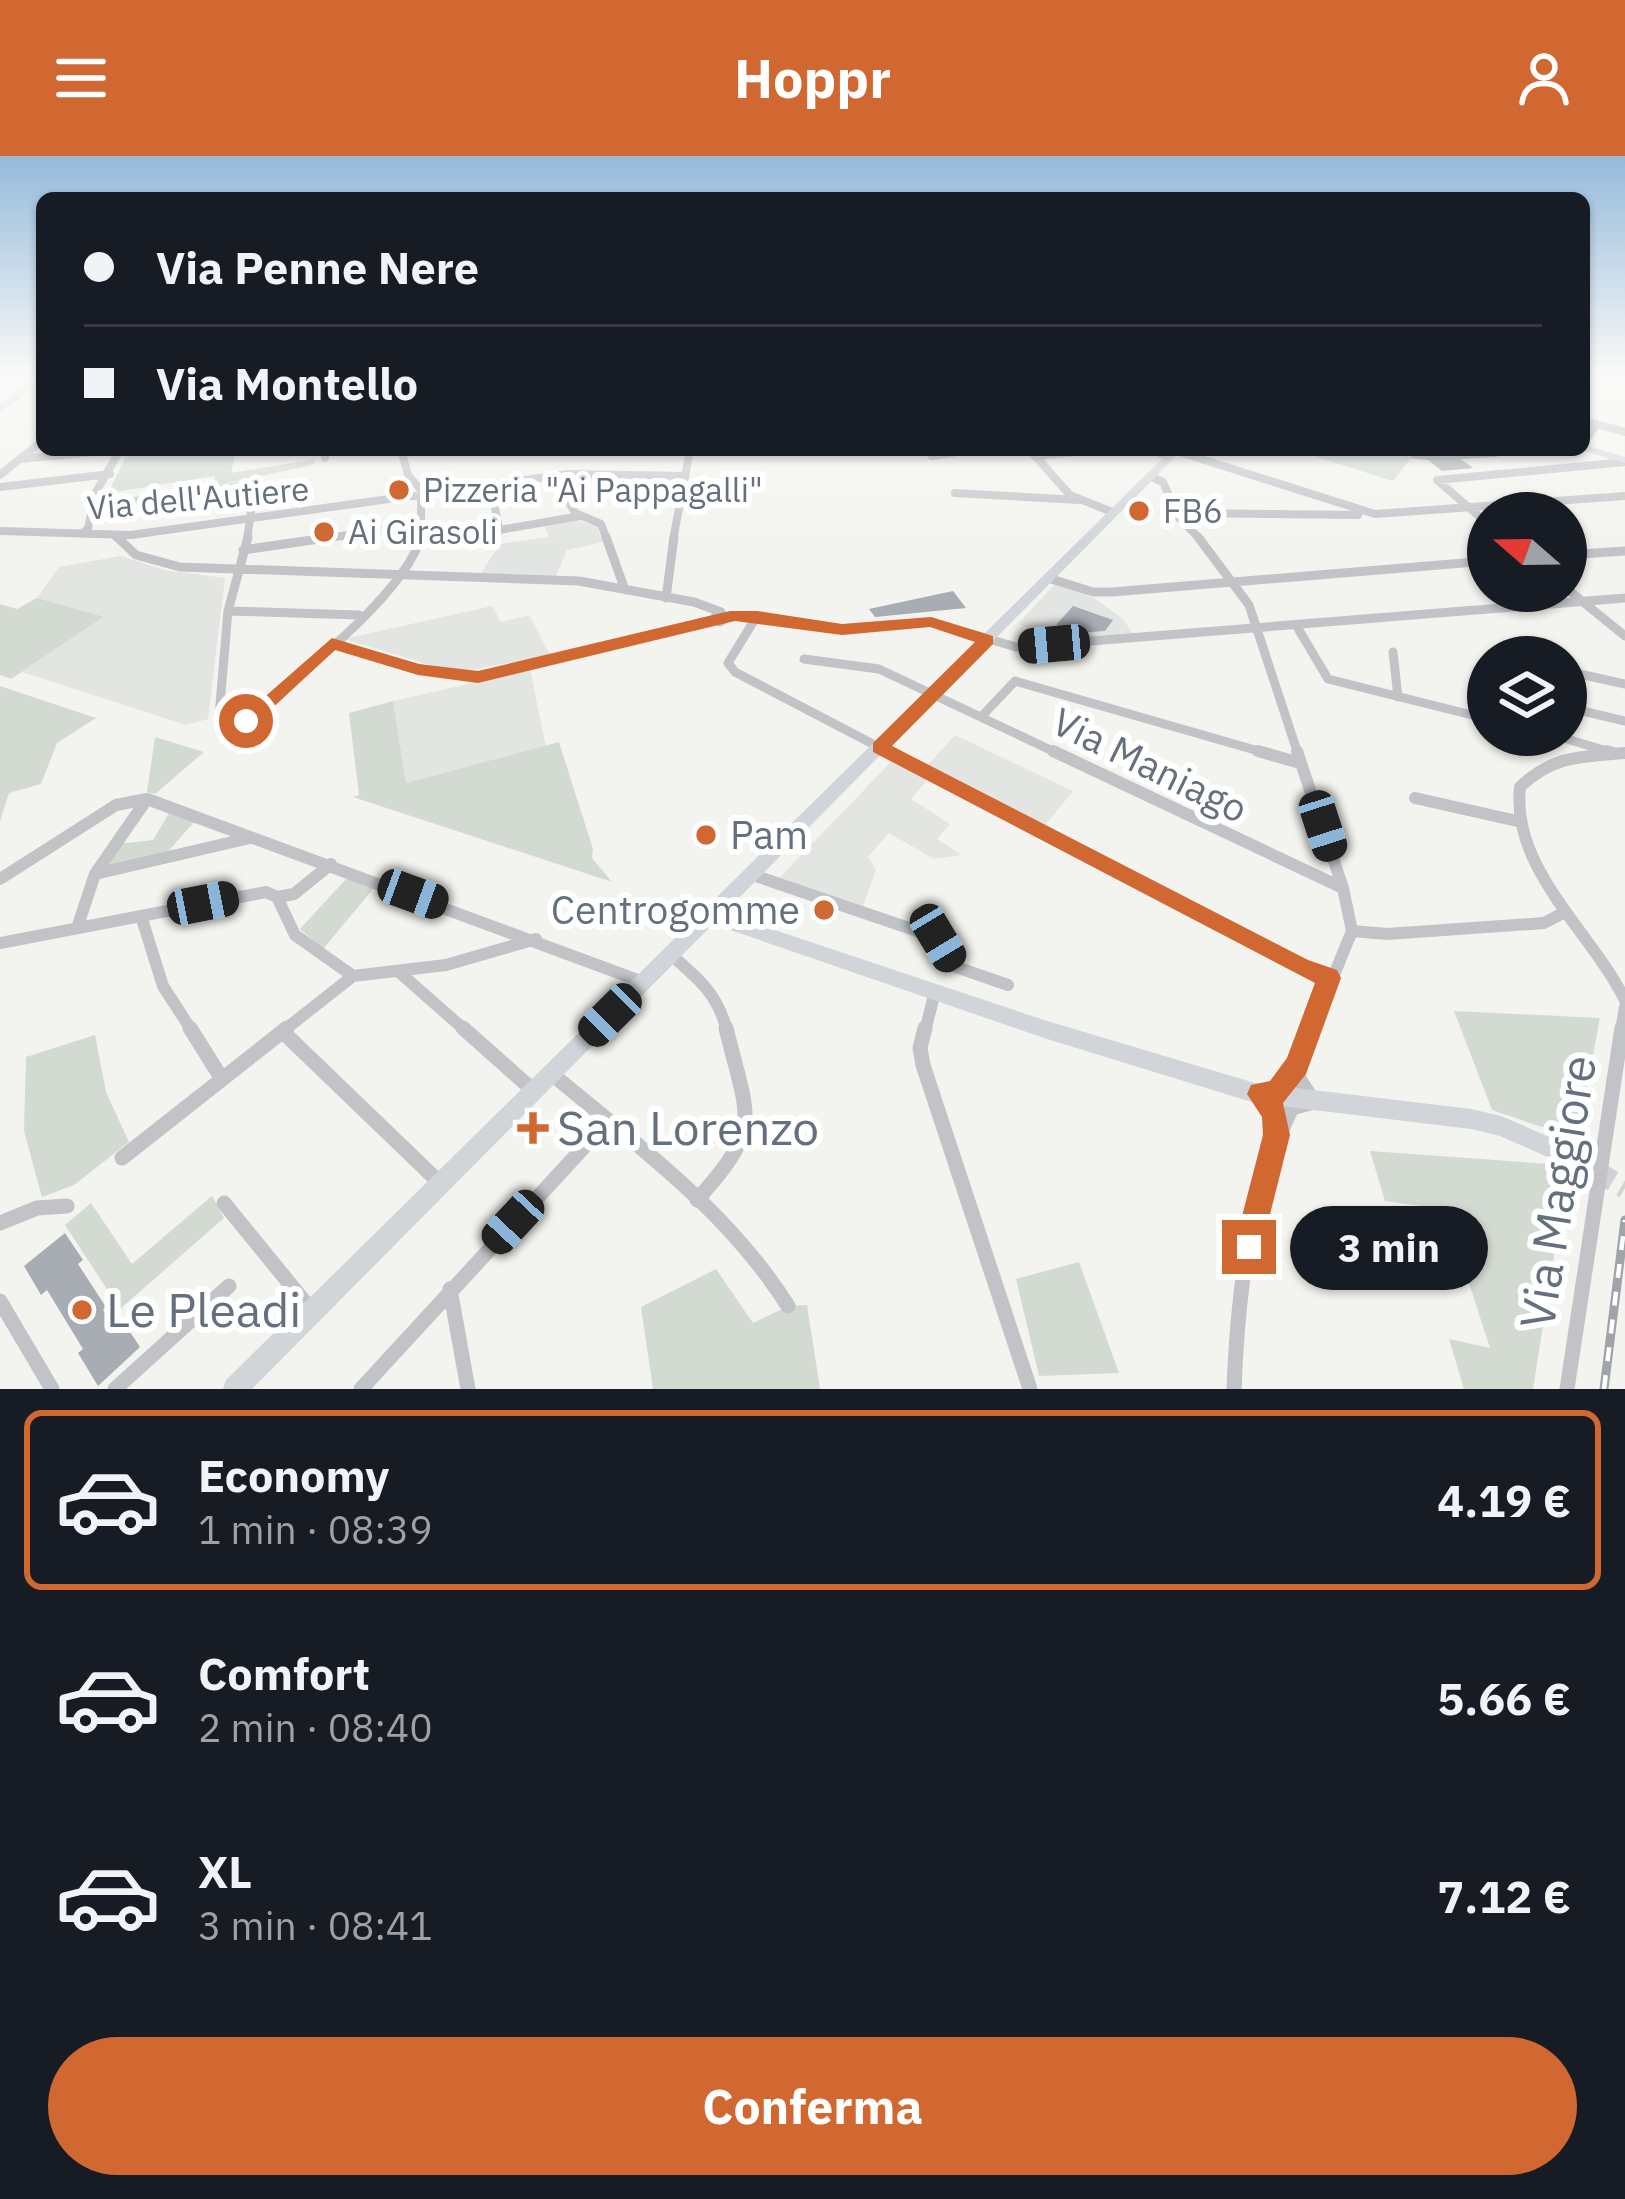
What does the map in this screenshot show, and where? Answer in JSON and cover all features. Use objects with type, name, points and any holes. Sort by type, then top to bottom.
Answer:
[{"type":"main road","points":[[1590,447],[1625,461]]},
{"type":"main road","points":[[235,1389],[1170,456]]},
{"type":"main road","points":[[709,915],[1260,1094],[1501,1126],[1568,1155]]},
{"type":"street","points":[[0,475],[36,446]]},
{"type":"street","points":[[20,459],[53,456]]},
{"type":"street","points":[[82,534],[96,492],[116,456]]},
{"type":"street","points":[[93,507],[255,484],[253,520],[228,610],[220,716],[233,724],[246,721],[402,573],[421,543],[422,525],[422,496],[407,475],[403,456]]},
{"type":"street","points":[[666,598],[689,456]]},
{"type":"street","points":[[1035,456],[1063,490],[1112,512]]},
{"type":"street","points":[[1187,456],[1376,514]]},
{"type":"street","points":[[1466,506],[1437,480],[1625,461]]},
{"type":"street","name":"Via dell'Autiere","points":[[0,531],[115,536],[165,532],[554,476],[606,472],[685,476]]},
{"type":"street","points":[[0,487],[110,474]]},
{"type":"street","points":[[554,476],[580,516]]},
{"type":"street","points":[[1150,476],[1168,489],[1176,513],[1234,582],[1258,629],[1343,888],[1352,931],[1297,1066],[1277,1093],[1260,1094]]},
{"type":"street","points":[[491,486],[499,530],[580,516],[602,524],[625,590]]},
{"type":"street","points":[[955,493],[1079,500]]},
{"type":"street","points":[[1176,513],[1376,514],[1625,496]]},
{"type":"street","points":[[243,550],[422,525]]},
{"type":"street","points":[[115,536],[130,552],[161,563],[579,581],[666,598],[722,616]]},
{"type":"street","points":[[1587,554],[1625,551]]},
{"type":"street","points":[[1048,578],[1093,592],[1467,563]]},
{"type":"street","points":[[1587,601],[1625,598]]},
{"type":"street","points":[[1587,605],[1625,636]]},
{"type":"street","points":[[228,610],[359,615]]},
{"type":"street","points":[[332,644],[418,669],[478,677],[722,616],[757,616],[842,629],[943,623],[1016,647],[1467,611]]},
{"type":"street","points":[[757,616],[728,663],[735,672],[1300,968],[1329,978]]},
{"type":"street","points":[[1296,625],[1328,679],[1467,714]]},
{"type":"street","points":[[1393,652],[1398,697]]},
{"type":"street","name":"Via Maniago","points":[[804,659],[879,669],[1343,888]]},
{"type":"street","points":[[1587,675],[1623,683],[1625,698]]},
{"type":"street","points":[[981,717],[1015,682],[1300,763]]},
{"type":"street","points":[[1587,712],[1625,722]]},
{"type":"street","points":[[1587,744],[1620,753]]},
{"type":"street","points":[[1620,753],[1554,761],[1531,772],[1520,788],[1517,821],[1565,912],[1602,957],[1625,1004]]},
{"type":"street","points":[[1415,798],[1517,821]]},
{"type":"street","points":[[77,928],[95,874],[148,799]]},
{"type":"street","points":[[0,879],[116,805],[148,799],[643,982]]},
{"type":"street","points":[[95,874],[253,838]]},
{"type":"street","points":[[0,943],[248,894],[294,894],[331,865]]},
{"type":"street","points":[[750,874],[938,938],[956,967],[1008,985]]},
{"type":"street","points":[[277,897],[295,935],[353,976]]},
{"type":"street","points":[[1352,931],[1387,934],[1525,925],[1544,923],[1565,912]]},
{"type":"street","points":[[141,916],[163,986],[222,1079]]},
{"type":"street","points":[[122,1158],[353,976],[399,972],[503,951],[536,939]]},
{"type":"street","points":[[670,954],[710,988],[721,1007],[748,1119],[737,1155],[697,1200]]},
{"type":"street","points":[[399,972],[534,1091]]},
{"type":"street","points":[[935,992],[920,1048],[923,1065],[1030,1389]]},
{"type":"street","name":"Via Maggiore","points":[[1568,1389],[1625,1004]]},
{"type":"street","points":[[283,1031],[441,1184]]},
{"type":"street","points":[[1234,1389],[1237,1296],[1277,1135],[1292,1108],[1314,1102],[1299,1079],[1297,1066]]},
{"type":"street","points":[[552,1074],[697,1200],[768,1270],[788,1306]]},
{"type":"street","points":[[1260,1094],[1275,1113],[1277,1135]]},
{"type":"street","points":[[361,1389],[607,1122]]},
{"type":"street","points":[[224,1203],[312,1311]]},
{"type":"street","points":[[0,1223],[38,1208],[67,1206]]},
{"type":"street","points":[[115,1389],[229,1286]]},
{"type":"street","points":[[450,1289],[468,1389]]},
{"type":"street","points":[[0,1301],[52,1389]]},
{"type":"shaded area","points":[[126,456],[235,456],[231,473],[317,459],[313,465],[214,486],[215,476],[108,493]]},
{"type":"shaded area","points":[[1314,456],[1412,456],[1393,481]]},
{"type":"shaded area","points":[[575,519],[597,527],[603,542],[567,550],[556,576],[481,573],[500,544],[549,537],[544,524]]},
{"type":"shaded area","points":[[121,556],[164,570],[225,578],[208,719],[186,725],[22,672],[103,618],[37,598],[59,567]]},
{"type":"shaded area","points":[[1055,584],[1094,598],[1123,619],[1133,634],[1056,639],[1018,624]]},
{"type":"shaded area","points":[[37,598],[104,617],[11,679],[0,675],[0,604],[17,609]]},
{"type":"shaded area","points":[[492,606],[501,622],[529,615],[550,655],[465,671],[344,639]]},
{"type":"shaded area","points":[[530,670],[546,746],[406,783],[393,701]]},
{"type":"shaded area","points":[[0,686],[96,718],[57,743],[41,784],[9,793],[0,821]]},
{"type":"shaded area","points":[[393,701],[406,783],[559,742],[592,858],[612,882],[353,797],[359,795],[349,713]]},
{"type":"shaded area","points":[[955,735],[1073,791],[1043,828],[927,766]]},
{"type":"shaded area","points":[[155,737],[204,752],[155,794],[147,792]]},
{"type":"shaded area","points":[[891,762],[927,780],[911,799],[950,824],[937,839],[962,855],[934,859],[889,833],[868,857],[876,870],[863,906],[779,878]]},
{"type":"shaded area","points":[[169,813],[194,822],[166,854],[105,866],[118,844],[153,840]]},
{"type":"shaded area","points":[[347,878],[374,888],[323,949],[300,929]]},
{"type":"shaded area","points":[[1454,1011],[1600,1018],[1577,1139],[1492,1110]]},
{"type":"shaded area","points":[[95,1035],[106,1092],[129,1142],[74,1185],[42,1197],[24,1131],[26,1057]]},
{"type":"shaded area","points":[[1370,1151],[1549,1164],[1567,1173],[1533,1389],[1464,1389],[1449,1339],[1490,1348],[1445,1209],[1385,1201]]},
{"type":"shaded area","points":[[212,1196],[224,1218],[120,1309],[65,1225],[91,1203],[132,1264]]},
{"type":"shaded area","points":[[1079,1262],[1119,1373],[1039,1376],[1016,1279]]},
{"type":"shaded area","points":[[716,1269],[753,1323],[788,1306],[807,1305],[820,1389],[653,1389],[641,1307]]},
{"type":"building","points":[[1497,456],[1461,459],[1473,468],[1442,471],[1428,460],[1410,458]]},
{"type":"building","points":[[953,591],[966,608],[875,617],[869,609]]},
{"type":"building","points":[[1073,606],[1113,620],[1105,631],[1076,633],[1056,625]]},
{"type":"building","name":"Le Pleadi","points":[[65,1233],[83,1260],[78,1264],[106,1307],[103,1310],[113,1323],[120,1317],[140,1347],[98,1386],[78,1353],[83,1349],[47,1290],[41,1295],[24,1266]]},
{"type":"tunnel","points":[[1568,1155],[1625,1188]]},
{"type":"railway","points":[[1604,1389],[1625,1220]]},
{"type":"place","name":"Pizzeria \"Ai Pappagalli\"","points":[[399,490]]},
{"type":"place","name":"FB6","points":[[1139,511]]},
{"type":"place","name":"Ai Girasoli","points":[[324,532]]},
{"type":"place","name":"Pam","points":[[706,835]]},
{"type":"place","name":"Centrogomme","points":[[824,910]]},
{"type":"place","name":"San Lorenzo","points":[[533,1128]]},
{"type":"place","name":"Le Pleadi","points":[[82,1310]]},
{"type":"route","points":[[246,721],[332,644],[418,669],[478,677],[715,619],[725,621],[730,616],[842,629],[943,623],[987,640],[879,747],[1300,968],[1329,978],[1297,1066],[1277,1093],[1260,1094],[1275,1113],[1277,1135],[1249,1247]]}]
